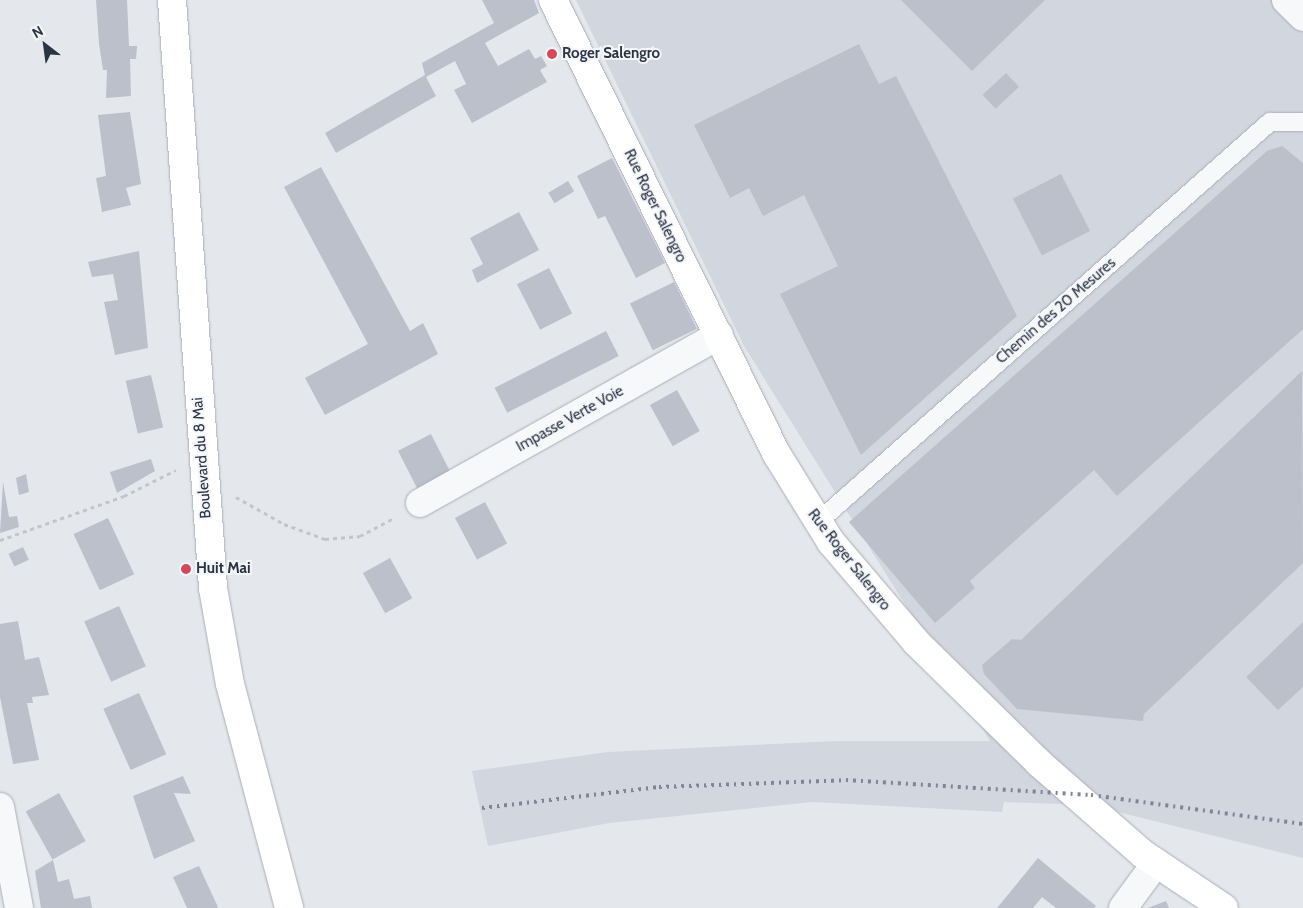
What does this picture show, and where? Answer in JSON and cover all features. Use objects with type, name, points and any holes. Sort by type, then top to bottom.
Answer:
[{"type":"street","name":"Boulevard du 8 Mai","points":[[172,0],[213,588],[230,684],[289,908]]},
{"type":"street","name":"Rue Roger Salengro","points":[[553,0],[784,467],[818,522],[873,593],[948,674],[1039,763],[1156,863],[1224,908]]},
{"type":"street","points":[[1286,0],[1303,18]]},
{"type":"street","name":"Impasse Verte Voie","points":[[420,503],[719,335]]},
{"type":"street","points":[[0,807],[20,908]]},
{"type":"street","points":[[1123,908],[1156,863]]},
{"type":"lane","name":"Chemin des 20 Mesures","points":[[818,522],[1270,122],[1303,122]]},
{"type":"path","points":[[0,540],[124,496],[179,469]]},
{"type":"path","points":[[231,495],[284,524],[325,539],[360,536],[420,503]]},
{"type":"shaded area","points":[[576,0],[1303,0],[1303,858],[1090,805],[1004,802],[1002,812],[812,802],[609,823],[488,846],[472,771],[608,752],[837,741],[990,741],[744,346]]},
{"type":"building","points":[[96,0],[127,0],[129,46],[137,46],[136,59],[130,59],[131,96],[106,98],[107,70],[103,70]]},
{"type":"building","points":[[482,0],[534,0],[539,13],[485,43],[498,66],[529,49],[535,59],[541,56],[547,66],[540,70],[547,82],[472,123],[454,90],[466,84],[455,61],[426,77],[436,96],[336,153],[325,133],[425,75],[422,63],[494,23]]},
{"type":"building","points":[[901,0],[1045,0],[972,71]]},
{"type":"building","points":[[859,44],[879,84],[896,76],[1017,316],[861,455],[780,294],[838,266],[804,195],[763,216],[749,188],[730,198],[694,125]]},
{"type":"building","points":[[1006,73],[1019,87],[996,109],[983,95]]},
{"type":"building","points":[[130,112],[141,184],[126,188],[131,205],[102,212],[96,178],[106,176],[98,115]]},
{"type":"building","points":[[1282,146],[1303,163],[1303,329],[1117,496],[1094,470],[970,581],[975,588],[935,623],[849,522],[1267,151]]},
{"type":"building","points":[[612,158],[665,263],[636,278],[605,216],[598,219],[577,176]]},
{"type":"building","points":[[321,167],[410,331],[423,323],[438,354],[325,415],[305,378],[368,344],[284,187]]},
{"type":"building","points":[[1061,174],[1090,231],[1042,256],[1013,199]]},
{"type":"building","points":[[568,181],[574,191],[554,203],[548,193]]},
{"type":"building","points":[[519,212],[539,250],[477,283],[472,270],[483,264],[470,238]]},
{"type":"building","points":[[139,251],[148,348],[115,355],[104,302],[118,300],[113,274],[92,277],[88,262]]},
{"type":"building","points":[[549,268],[572,313],[540,330],[517,284]]},
{"type":"building","points":[[674,282],[697,329],[653,350],[630,303]]},
{"type":"building","points":[[606,331],[619,356],[507,413],[495,388]]},
{"type":"building","points":[[1302,371],[1303,563],[1144,714],[1143,721],[1017,709],[984,674],[982,665],[1012,639],[1021,640]]},
{"type":"building","points":[[151,375],[163,428],[138,433],[126,381]]},
{"type":"building","points":[[677,390],[700,431],[673,446],[650,405]]},
{"type":"building","points":[[431,434],[450,471],[417,488],[398,451]]},
{"type":"building","points":[[151,459],[155,471],[117,493],[110,472]]},
{"type":"building","points":[[26,474],[29,492],[19,495],[16,478]]},
{"type":"building","points":[[3,482],[9,517],[17,516],[19,527],[0,533]]},
{"type":"building","points":[[485,502],[507,543],[477,559],[455,518]]},
{"type":"building","points":[[108,518],[134,574],[100,590],[74,534]]},
{"type":"building","points":[[23,547],[29,560],[14,566],[8,554]]},
{"type":"building","points":[[390,558],[412,598],[385,613],[363,573]]},
{"type":"building","points":[[119,606],[146,666],[111,682],[84,621]]},
{"type":"building","points":[[18,621],[25,660],[39,657],[49,695],[32,697],[33,703],[27,703],[39,760],[13,764],[0,697],[0,624]]},
{"type":"building","points":[[1303,622],[1303,687],[1278,710],[1246,677]]},
{"type":"building","points":[[139,693],[166,754],[131,770],[103,709]]},
{"type":"building","points":[[183,776],[191,794],[174,793],[195,841],[154,859],[133,796]]},
{"type":"building","points":[[59,793],[86,841],[52,860],[26,811]]},
{"type":"building","points":[[1038,858],[1096,906],[1094,908],[1056,908],[1042,897],[1033,908],[997,908]]},
{"type":"building","points":[[53,860],[58,882],[69,879],[74,899],[90,896],[92,908],[41,908],[35,871]]},
{"type":"building","points":[[199,866],[218,908],[187,908],[173,877]]},
{"type":"building","points":[[1166,901],[1169,908],[1148,908]]},
{"type":"railway","points":[[482,808],[659,787],[846,780],[1091,795],[1303,824]]},
{"type":"place","name":"Roger Salengro","points":[[552,54]]},
{"type":"place","name":"Huit Mai","points":[[186,569]]}]
